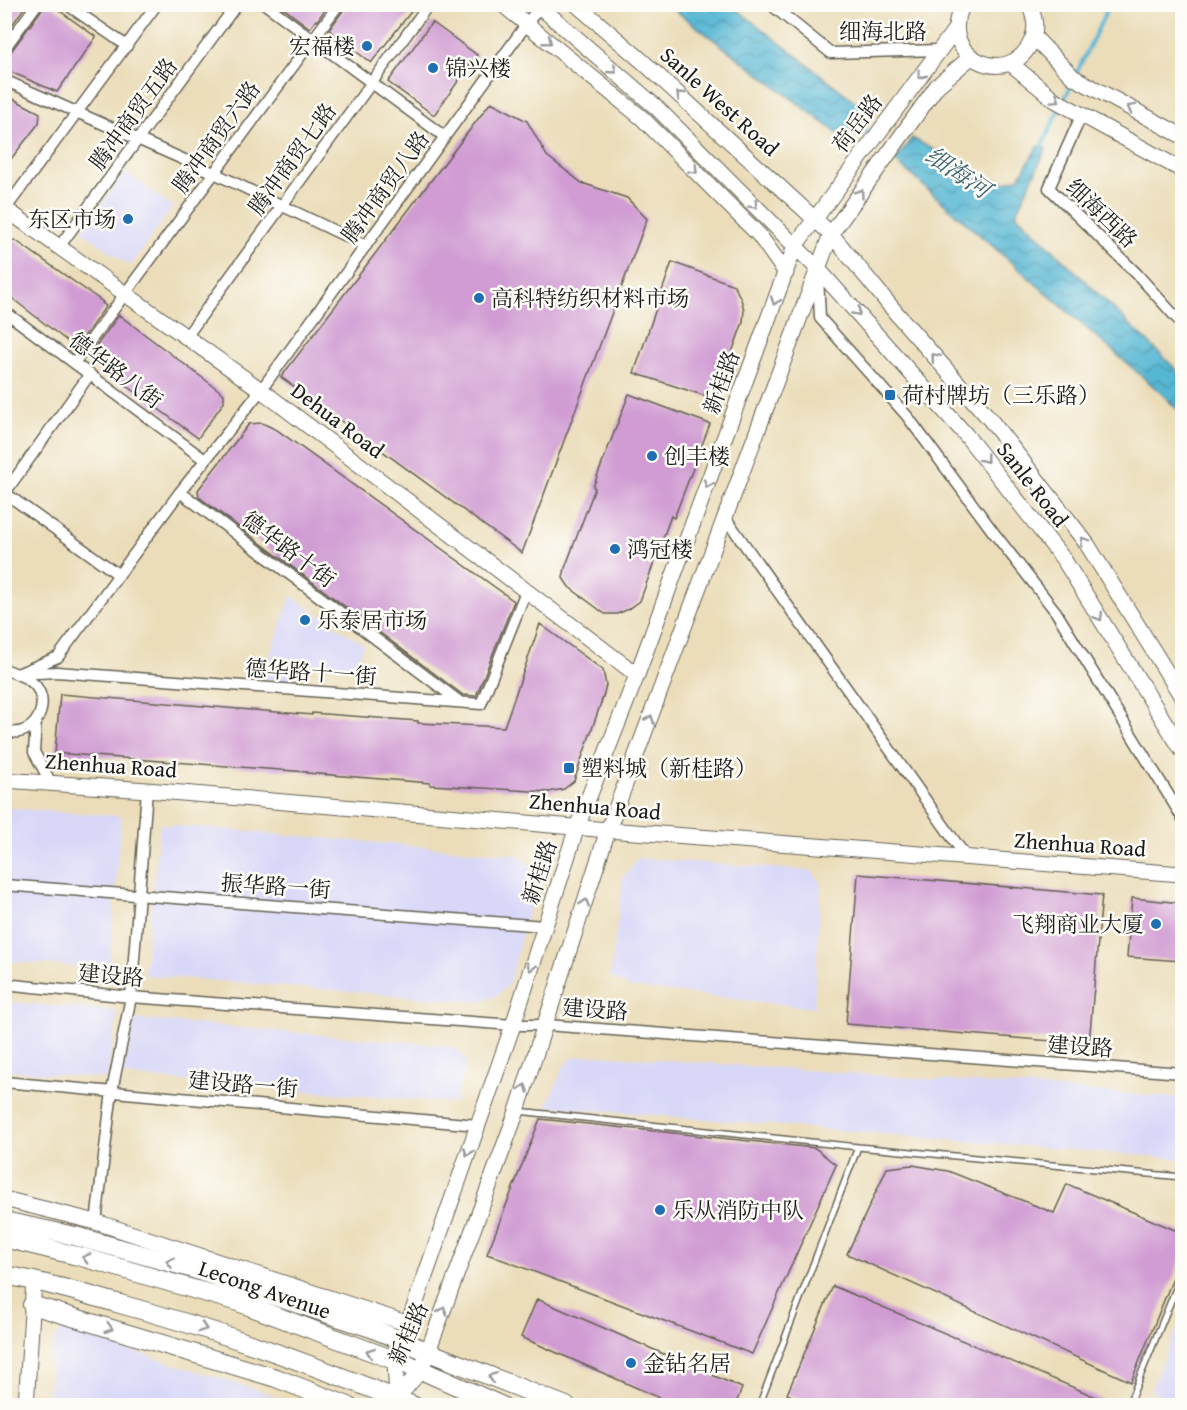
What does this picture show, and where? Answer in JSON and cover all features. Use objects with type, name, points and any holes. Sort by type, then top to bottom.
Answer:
[{"type":"main road","points":[[4,1221],[75,1236],[190,1268],[371,1328],[406,1332],[428,1351],[566,1406]]},
{"type":"main road","name":"Lecong Avenue","points":[[4,1238],[82,1257],[238,1302],[421,1370],[502,1406]]},
{"type":"main road","points":[[4,1275],[34,1280],[172,1318],[315,1366],[414,1406]]},
{"type":"main road","points":[[32,1305],[276,1378],[348,1406]]},
{"type":"street","points":[[4,49],[37,4]]},
{"type":"street","points":[[66,4],[127,46]]},
{"type":"street","points":[[5,209],[157,4]]},
{"type":"street","name":"腾冲商贸五路","points":[[59,247],[237,4]]},
{"type":"street","points":[[265,4],[445,137]]},
{"type":"street","name":"腾冲商贸六路","points":[[75,363],[339,4]]},
{"type":"street","name":"腾冲商贸七路","points":[[186,337],[429,4]]},
{"type":"street","points":[[502,4],[642,118],[759,235],[786,273]]},
{"type":"street","name":"Sanle West Road","points":[[576,4],[641,60],[831,234]]},
{"type":"street","name":"细海北路","points":[[770,4],[831,53],[940,50]]},
{"type":"street","name":"荷岳路","points":[[795,246],[956,28],[959,12],[964,4]]},
{"type":"street","points":[[956,28],[963,49],[971,57],[984,64],[997,66],[1010,63],[1021,57],[1029,48],[1034,37],[1035,23],[1028,4]]},
{"type":"street","name":"腾冲商贸八路","points":[[17,674],[58,657],[180,492],[261,390],[538,6]]},
{"type":"street","name":"Sanle Road","points":[[538,6],[656,107],[818,269],[966,435],[1064,560],[1182,750]]},
{"type":"street","points":[[1034,37],[1073,77],[1182,136]]},
{"type":"street","name":"荷岳路","points":[[818,269],[831,234],[937,86],[971,57]]},
{"type":"street","points":[[1010,63],[1055,100],[1182,170]]},
{"type":"street","points":[[4,81],[214,173],[366,246]]},
{"type":"street","name":"细海西路","points":[[1082,114],[1049,188],[1137,274],[1182,324]]},
{"type":"street","name":"Dehua Road","points":[[5,209],[261,390],[637,675]]},
{"type":"street","name":"Sanle Road","points":[[831,234],[897,315],[988,417],[1087,544],[1182,697]]},
{"type":"street","name":"新桂路","points":[[396,1398],[395,1362],[513,1025],[577,826],[637,675],[795,246]]},
{"type":"street","points":[[818,269],[820,318],[907,416],[1056,612],[1182,817]]},
{"type":"street","name":"新桂路","points":[[396,1398],[421,1370],[517,1111],[608,830],[818,269]]},
{"type":"street","name":"德华路八街","points":[[4,311],[205,460]]},
{"type":"street","points":[[90,374],[5,493],[119,575]]},
{"type":"street","name":"德华路十街","points":[[180,492],[461,703]]},
{"type":"street","points":[[725,517],[966,857]]},
{"type":"street","name":"德华路十一街","points":[[4,675],[57,672],[480,704],[526,591]]},
{"type":"street","points":[[4,669],[27,677],[40,692],[42,702],[41,712],[29,728],[20,732],[4,731]]},
{"type":"street","points":[[36,721],[34,752],[51,783]]},
{"type":"street","name":"Zhenhua Road","points":[[4,780],[1182,874]]},
{"type":"street","points":[[96,1222],[112,1091],[131,997],[147,790]]},
{"type":"street","name":"振华路一街","points":[[4,885],[545,926]]},
{"type":"street","name":"建设路","points":[[4,984],[131,997],[513,1025],[546,1025],[1182,1073]]},
{"type":"street","name":"建设路一街","points":[[4,1082],[477,1125]]},
{"type":"street","points":[[4,1198],[96,1222],[406,1332]]},
{"type":"street","points":[[26,1406],[34,1280]]},
{"type":"lane","points":[[517,1111],[1182,1178]]},
{"type":"lane","points":[[759,1406],[858,1147]]},
{"type":"lane","points":[[1128,1406],[1182,1274]]},
{"type":"shaded area","name":"东区市场","points":[[125,172],[173,207],[130,266],[82,231]]},
{"type":"shaded area","name":"乐泰居市场","points":[[291,596],[364,645],[355,666],[352,668],[300,662],[291,682],[262,679]]},
{"type":"shaded area","points":[[4,808],[121,816],[109,969],[5,961]]},
{"type":"shaded area","points":[[160,824],[518,855],[533,869],[534,891],[509,983],[498,995],[481,1002],[144,975]]},
{"type":"shaded area","points":[[638,858],[812,871],[821,883],[814,1008],[629,987],[610,977],[623,878]]},
{"type":"shaded area","points":[[4,1002],[117,1011],[107,1079],[5,1070]]},
{"type":"shaded area","points":[[134,1019],[451,1046],[467,1060],[455,1103],[123,1076]]},
{"type":"shaded area","points":[[598,1055],[1182,1098],[1182,1159],[547,1106],[563,1067],[574,1057]]},
{"type":"shaded area","points":[[1182,1317],[1182,1405],[1179,1406],[1157,1397],[1151,1388]]},
{"type":"shaded area","points":[[63,1329],[263,1392],[297,1405],[48,1405],[52,1344]]},
{"type":"water","points":[[668,5],[731,5],[866,110],[845,139]]},
{"type":"water","points":[[912,138],[987,178],[1006,182],[1019,178],[1038,146],[1046,149],[1016,214],[1182,375],[1182,414],[1161,393],[895,161]]},
{"type":"building","points":[[4,4],[27,4],[4,36]]},
{"type":"building","points":[[44,4],[50,4],[96,37],[57,92],[4,69],[4,56],[10,53]]},
{"type":"building","points":[[278,4],[329,4],[310,28]]},
{"type":"building","name":"宏福楼","points":[[346,4],[417,4],[371,63],[329,30]]},
{"type":"building","name":"锦兴楼","points":[[432,22],[477,55],[434,115],[388,82]]},
{"type":"building","points":[[4,94],[40,113],[39,123],[4,168]]},
{"type":"building","name":"高科特纺织材料市场","points":[[491,102],[527,121],[547,156],[582,183],[627,198],[647,219],[522,553],[281,377]]},
{"type":"building","points":[[15,240],[106,306],[76,348],[4,292],[4,243]]},
{"type":"building","points":[[672,262],[734,285],[741,299],[744,310],[743,322],[715,399],[634,373]]},
{"type":"building","points":[[119,315],[224,394],[224,402],[198,438],[88,357]]},
{"type":"building","points":[[629,394],[710,424],[674,518],[671,516],[640,601],[617,614],[605,614],[569,587],[563,578],[595,488],[593,487]]},
{"type":"building","points":[[262,423],[277,430],[514,601],[476,696],[463,695],[199,497],[198,490],[249,424]]},
{"type":"building","points":[[540,624],[603,670],[606,685],[574,781],[564,789],[549,792],[430,785],[430,783],[307,772],[55,753],[60,694],[312,715],[312,713],[418,721],[418,723],[504,727]]},
{"type":"building","points":[[858,874],[1102,895],[1089,1044],[846,1024]]},
{"type":"building","name":"飞翔商业大厦","points":[[1132,898],[1182,903],[1181,961],[1127,957]]},
{"type":"building","name":"乐从消防中队","points":[[540,1119],[815,1148],[836,1165],[752,1354],[487,1254]]},
{"type":"building","points":[[912,1165],[948,1171],[1054,1213],[1067,1184],[1182,1233],[1182,1256],[1131,1382],[847,1254],[887,1168]]},
{"type":"building","points":[[833,1286],[1115,1406],[814,1406],[787,1394]]},
{"type":"building","name":"金钻名居","points":[[537,1299],[742,1388],[735,1406],[678,1406],[521,1337]]},
{"type":"waterway","points":[[1076,74],[1110,4]]},
{"type":"waterway","points":[[1063,102],[1073,81]]},
{"type":"waterway","points":[[1040,150],[1060,108]]},
{"type":"waterway","name":"细海河","points":[[853,123],[872,136]]},
{"type":"place","name":"宏福楼","points":[[367,46]]},
{"type":"place","name":"锦兴楼","points":[[433,68]]},
{"type":"place","name":"东区市场","points":[[128,219]]},
{"type":"place","name":"高科特纺织材料市场","points":[[479,298]]},
{"type":"place","name":"荷村牌坊（三乐路）","points":[[890,395]]},
{"type":"place","name":"创丰楼","points":[[652,456]]},
{"type":"place","name":"鸿冠楼","points":[[615,549]]},
{"type":"place","name":"乐泰居市场","points":[[305,620]]},
{"type":"place","name":"塑料城（新桂路）","points":[[569,768]]},
{"type":"place","name":"飞翔商业大厦","points":[[1156,924]]},
{"type":"place","name":"乐从消防中队","points":[[660,1210]]},
{"type":"place","name":"金钻名居","points":[[631,1363]]}]
